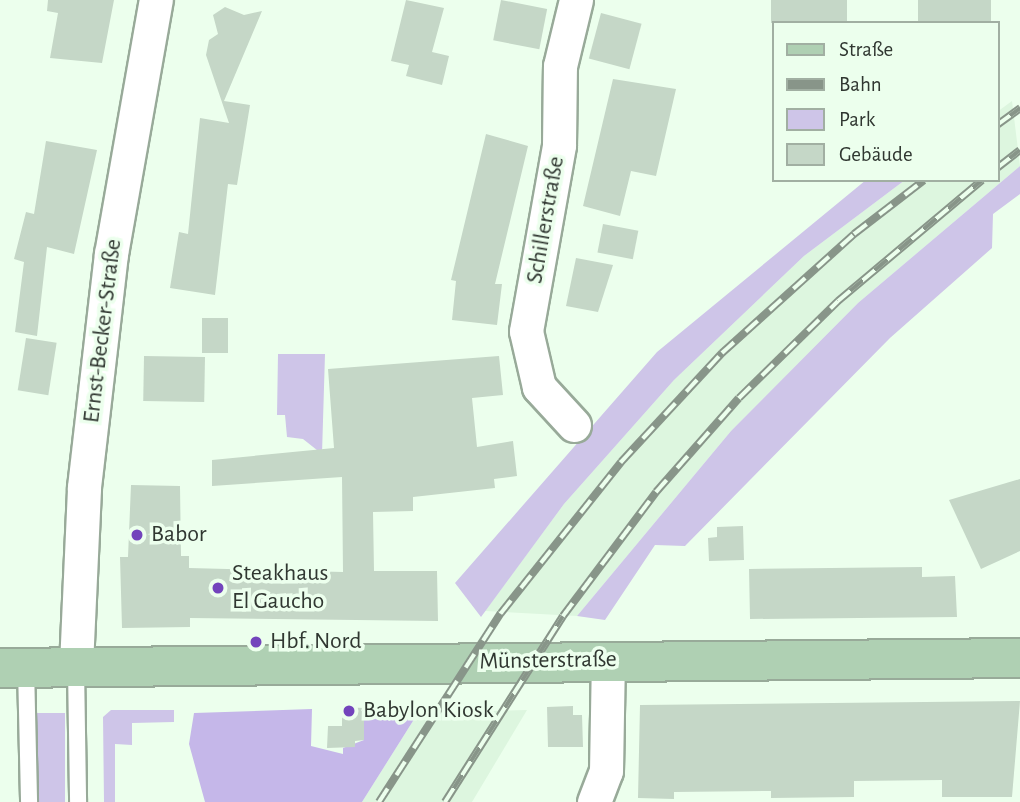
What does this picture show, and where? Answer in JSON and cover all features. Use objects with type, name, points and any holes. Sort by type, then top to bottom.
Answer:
[{"type":"main road","name":"Münsterstraße","points":[[13,667],[1020,657]]},
{"type":"street","name":"Ernst-Becker-Straße","points":[[76,665],[84,488],[111,254],[156,0]]},
{"type":"street","name":"Schillerstraße","points":[[574,425],[539,387],[526,331],[559,145],[560,66],[576,0]]},
{"type":"street","points":[[594,802],[606,771],[608,660]]},
{"type":"lane","points":[[76,665],[78,802]]},
{"type":"lane","name":"Münsterstraße","points":[[13,667],[29,802]]},
{"type":"shaded area","points":[[1012,101],[1020,166],[858,303],[731,431],[577,616],[485,611],[564,504],[674,380],[804,256],[902,182],[999,182],[999,111]]},
{"type":"shaded area","points":[[364,708],[418,713],[362,802],[205,802],[189,744],[194,713],[312,709],[311,746],[343,754],[343,748],[364,740]]},
{"type":"shaded area","points":[[527,710],[472,802],[362,802],[418,713]]},
{"type":"green space","points":[[1020,166],[1020,194],[993,214],[992,248],[890,338],[685,546],[655,545],[605,620],[577,616],[731,431],[858,303]]},
{"type":"green space","points":[[864,182],[902,182],[804,256],[674,380],[564,504],[481,617],[455,583],[657,352]]},
{"type":"green space","points":[[278,354],[325,354],[322,454],[303,439],[287,437],[285,415],[277,415]]},
{"type":"green space","points":[[111,710],[174,710],[174,722],[132,723],[132,745],[115,744],[115,802],[104,802],[103,717]]},
{"type":"green space","points":[[37,713],[65,713],[65,802],[37,802]]},
{"type":"building","points":[[48,0],[114,0],[102,63],[50,58],[58,13],[47,11]]},
{"type":"building","points":[[406,0],[444,8],[432,52],[449,56],[442,85],[406,76],[409,65],[391,61]]},
{"type":"building","points":[[501,0],[547,9],[539,49],[493,40]]},
{"type":"building","points":[[771,0],[847,0],[847,21],[771,23]]},
{"type":"building","points":[[918,0],[991,0],[991,21],[918,21]]},
{"type":"building","points":[[225,7],[244,15],[262,11],[224,101],[250,105],[237,185],[228,184],[215,295],[170,288],[179,232],[188,234],[200,118],[229,123],[206,55],[209,40],[218,34],[213,15]]},
{"type":"building","points":[[601,13],[642,24],[629,69],[589,58]]},
{"type":"building","points":[[613,79],[676,89],[656,176],[631,171],[620,216],[583,206]]},
{"type":"building","points":[[486,134],[528,146],[495,284],[502,284],[497,325],[452,320],[456,281],[451,280]]},
{"type":"building","points":[[46,141],[97,150],[74,254],[47,247],[37,336],[15,332],[24,262],[14,259],[26,212],[34,214]]},
{"type":"building","points":[[603,224],[638,231],[633,259],[597,252]]},
{"type":"building","points":[[576,258],[613,265],[598,312],[566,306]]},
{"type":"building","points":[[202,318],[228,318],[228,353],[202,353]]},
{"type":"building","points":[[26,338],[57,343],[48,395],[18,390]]},
{"type":"building","points":[[144,356],[205,357],[204,402],[143,401]]},
{"type":"building","points":[[499,356],[503,395],[472,398],[477,447],[513,441],[517,476],[494,479],[495,488],[413,497],[413,511],[373,512],[374,571],[437,571],[438,621],[190,618],[190,627],[122,628],[120,557],[128,557],[131,485],[180,486],[181,556],[189,556],[189,568],[343,572],[342,477],[212,486],[212,460],[334,448],[328,369]]},
{"type":"building","points":[[1020,479],[1020,551],[981,569],[949,500]]},
{"type":"building","points":[[743,526],[744,560],[709,561],[708,538],[717,537],[717,527]]},
{"type":"building","points":[[922,567],[922,577],[955,576],[957,617],[750,619],[749,569]]},
{"type":"building","points":[[1020,701],[1012,797],[942,797],[942,780],[854,781],[854,797],[771,798],[771,791],[674,792],[674,799],[638,798],[640,705]]},
{"type":"building","points":[[573,706],[573,715],[582,715],[583,747],[548,747],[547,707]]},
{"type":"building","points":[[342,707],[364,708],[364,740],[355,741],[355,747],[327,748],[328,726],[342,726]]},
{"type":"railway","points":[[999,124],[1020,108]]},
{"type":"railway","points":[[999,166],[1020,150]]},
{"type":"railway","points":[[379,802],[501,613],[621,462],[722,353],[854,234],[921,182]]},
{"type":"railway","points":[[445,802],[563,616],[656,492],[739,398],[838,301],[980,182]]},
{"type":"place","name":"Babor","points":[[137,535]]},
{"type":"place","name":"Steakhaus El Gaucho","points":[[218,588]]},
{"type":"place","name":"Hbf. Nord","points":[[256,642]]},
{"type":"place","name":"Babylon Kiosk","points":[[349,711]]}]
